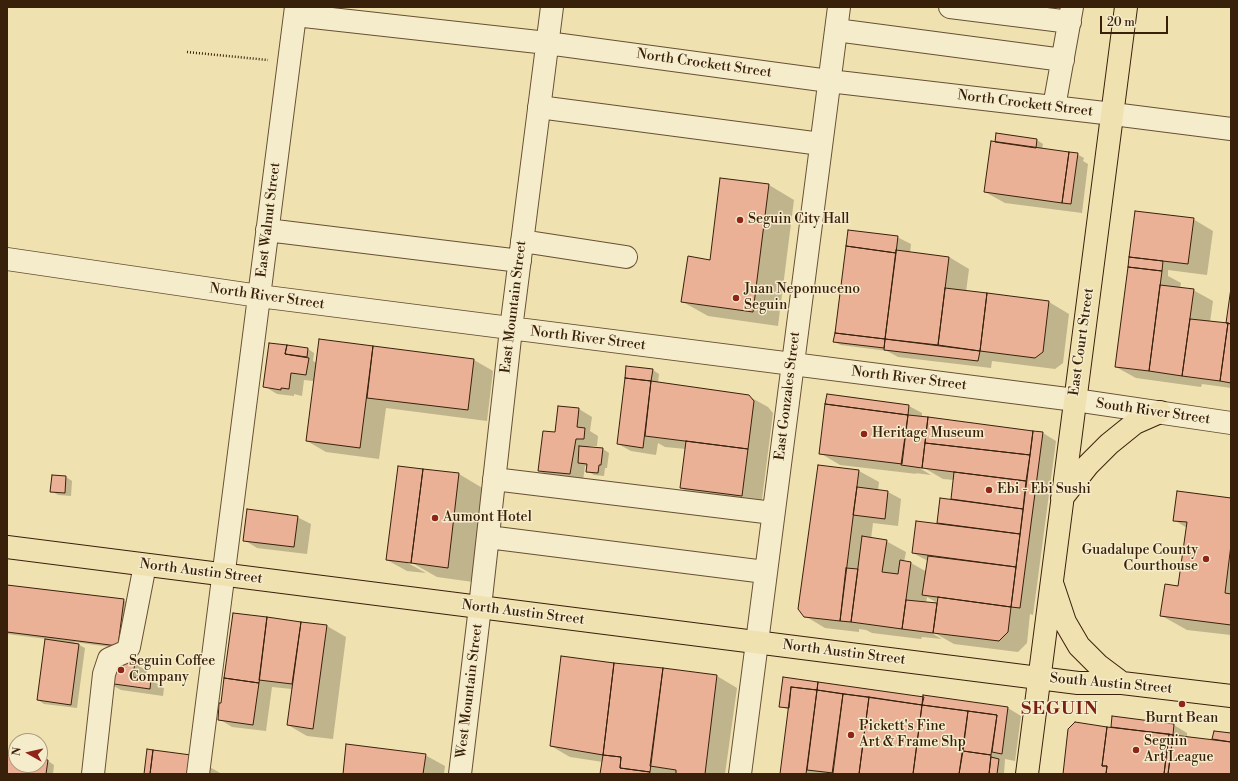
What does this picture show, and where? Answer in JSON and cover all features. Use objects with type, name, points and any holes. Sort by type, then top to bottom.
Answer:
[{"type":"main road","name":"East Court Street","points":[[1027,774],[1038,677],[1126,7]]},
{"type":"main road","points":[[1062,498],[1088,465],[1109,444],[1135,423],[1160,412]]},
{"type":"main road","name":"North Austin Street","points":[[7,547],[1038,677]]},
{"type":"main road","points":[[1051,581],[1065,622],[1079,646],[1098,665],[1122,683]]},
{"type":"main road","name":"South Austin Street","points":[[1038,677],[1078,683],[1122,683],[1231,696]]},
{"type":"street","name":"East Mountain Street","points":[[480,607],[511,329],[552,7]]},
{"type":"street","name":"East Gonzales Street","points":[[740,774],[839,7]]},
{"type":"street","points":[[950,7],[1071,15],[1054,107]]},
{"type":"street","name":"North Crockett Street","points":[[295,11],[829,80],[1231,129]]},
{"type":"street","name":"East Walnut Street","points":[[198,774],[295,11]]},
{"type":"street","points":[[836,30],[1063,60]]},
{"type":"street","points":[[539,107],[821,144]]},
{"type":"street","points":[[267,230],[521,251],[626,257]]},
{"type":"street","name":"North River Street","points":[[7,258],[259,296],[1075,400]]},
{"type":"street","name":"South River Street","points":[[1075,400],[1231,423]]},
{"type":"street","points":[[494,479],[773,513]]},
{"type":"street","points":[[488,537],[765,572]]},
{"type":"street","points":[[93,774],[104,674],[109,660],[125,652],[129,647],[145,565]]},
{"type":"street","name":"West Mountain Street","points":[[460,774],[480,607]]},
{"type":"path","points":[[187,52],[288,62]]},
{"type":"building","points":[[996,133],[1037,139],[1036,148],[995,142]]},
{"type":"building","points":[[991,141],[1069,152],[1062,203],[984,192]]},
{"type":"building","points":[[1069,152],[1078,153],[1071,204],[1062,203]]},
{"type":"building","name":"Seguin City Hall","points":[[720,178],[769,184],[753,312],[681,302],[688,256],[710,260]]},
{"type":"building","points":[[1135,211],[1194,218],[1188,264],[1129,257]]},
{"type":"building","points":[[848,230],[898,236],[896,253],[846,246]]},
{"type":"building","points":[[846,246],[896,253],[885,339],[835,333]]},
{"type":"building","points":[[896,250],[949,257],[938,345],[885,339]]},
{"type":"building","points":[[1129,257],[1163,261],[1162,271],[1128,267]]},
{"type":"building","points":[[1128,267],[1162,271],[1149,371],[1115,367]]},
{"type":"building","points":[[1160,285],[1194,289],[1182,376],[1149,371]]},
{"type":"building","points":[[945,288],[987,293],[980,351],[938,345]]},
{"type":"building","points":[[1231,288],[1231,324],[1226,323]]},
{"type":"building","points":[[987,293],[1049,301],[1043,352],[1035,358],[980,351]]},
{"type":"building","points":[[1190,319],[1228,323],[1220,381],[1182,376]]},
{"type":"building","points":[[1228,323],[1231,324],[1231,383],[1220,381]]},
{"type":"building","points":[[835,333],[885,339],[884,348],[833,342]]},
{"type":"building","points":[[319,339],[373,346],[360,448],[306,441]]},
{"type":"building","points":[[885,339],[980,351],[978,361],[884,350]]},
{"type":"building","points":[[269,343],[287,345],[285,354],[309,358],[306,375],[291,373],[289,389],[281,388],[281,390],[263,387]]},
{"type":"building","points":[[287,345],[308,348],[307,357],[285,354]]},
{"type":"building","points":[[373,346],[474,359],[468,410],[367,398]]},
{"type":"building","points":[[626,366],[653,369],[651,381],[625,378]]},
{"type":"building","points":[[625,378],[651,381],[643,448],[617,444]]},
{"type":"building","points":[[651,381],[749,395],[754,401],[748,449],[645,436]]},
{"type":"building","points":[[827,394],[909,405],[908,415],[825,404]]},
{"type":"building","name":"Heritage Museum","points":[[825,404],[908,415],[902,464],[819,454]]},
{"type":"building","points":[[558,406],[579,408],[577,427],[585,428],[584,439],[576,439],[570,474],[538,471],[543,431],[555,432]]},
{"type":"building","points":[[908,415],[928,417],[922,468],[901,465]]},
{"type":"building","points":[[928,417],[1033,431],[1030,455],[925,443]]},
{"type":"building","points":[[1033,431],[1043,432],[1020,608],[1011,607]]},
{"type":"building","points":[[686,441],[748,449],[742,496],[680,488]]},
{"type":"building","points":[[925,443],[1030,455],[1026,481],[922,468]]},
{"type":"building","points":[[579,446],[603,448],[601,465],[599,465],[598,473],[586,472],[587,464],[578,463]]},
{"type":"building","points":[[818,465],[859,470],[840,621],[804,617],[798,609]]},
{"type":"building","points":[[398,466],[423,469],[411,563],[386,560]]},
{"type":"building","name":"Aumont Hotel","points":[[423,469],[459,473],[448,568],[411,563]]},
{"type":"building","name":"Ebi - Ebi Sushi","points":[[954,472],[1026,481],[1023,509],[951,499]]},
{"type":"building","points":[[52,475],[66,476],[65,493],[50,492]]},
{"type":"building","points":[[857,487],[888,491],[885,519],[853,515]]},
{"type":"building","name":"Guadalupe County Courthouse","points":[[1177,491],[1231,498],[1231,545],[1225,593],[1231,594],[1231,625],[1160,616],[1165,584],[1178,586],[1187,522],[1173,521]]},
{"type":"building","points":[[940,498],[1023,509],[1020,534],[937,523]]},
{"type":"building","points":[[247,509],[298,516],[294,547],[243,541]]},
{"type":"building","points":[[916,521],[1020,534],[1016,567],[912,553]]},
{"type":"building","points":[[862,536],[887,540],[882,572],[898,574],[900,560],[911,562],[902,629],[851,622]]},
{"type":"building","points":[[928,556],[1016,567],[1011,607],[922,595]]},
{"type":"building","points":[[846,568],[858,569],[851,622],[840,621]]},
{"type":"building","points":[[7,585],[124,599],[118,646],[7,632]]},
{"type":"building","points":[[938,597],[1011,607],[1008,632],[999,641],[933,633]]},
{"type":"building","points":[[906,600],[937,603],[933,633],[902,629]]},
{"type":"building","points":[[233,613],[267,617],[259,683],[224,678]]},
{"type":"building","points":[[267,617],[301,622],[292,684],[259,680]]},
{"type":"building","points":[[301,622],[327,625],[313,729],[287,725]]},
{"type":"building","points":[[45,639],[79,644],[71,705],[37,700]]},
{"type":"building","points":[[561,656],[614,663],[603,755],[550,746]]},
{"type":"building","name":"Seguin Coffee Company","points":[[110,660],[135,662],[133,677],[151,679],[150,689],[107,683]]},
{"type":"building","points":[[614,663],[663,668],[650,772],[620,768],[621,757],[603,755]]},
{"type":"building","points":[[663,668],[717,675],[705,774],[676,774],[676,770],[650,766]]},
{"type":"building","points":[[783,677],[818,682],[817,690],[791,687],[789,708],[779,707]]},
{"type":"building","points":[[224,678],[259,683],[253,725],[218,720],[219,703],[221,703]]},
{"type":"building","points":[[818,682],[924,697],[922,705],[817,690]]},
{"type":"building","points":[[791,687],[817,690],[806,774],[780,774]]},
{"type":"building","points":[[817,690],[843,694],[833,773],[807,770]]},
{"type":"building","name":"Pickett's Fine Art & Frame Shp","points":[[843,694],[869,697],[859,774],[832,774]]},
{"type":"building","points":[[923,695],[1008,707],[1002,754],[992,752],[997,715],[922,705]]},
{"type":"building","points":[[869,697],[922,705],[913,774],[859,774]]},
{"type":"building","points":[[922,705],[968,711],[959,774],[913,774]]},
{"type":"building","points":[[968,711],[997,715],[991,755],[963,751]]},
{"type":"building","points":[[1112,716],[1174,724],[1173,735],[1111,727]]},
{"type":"building","points":[[1075,722],[1107,727],[1102,766],[1107,766],[1106,774],[1063,774],[1068,729]]},
{"type":"building","name":"Seguin Art League","points":[[1107,727],[1169,734],[1164,774],[1106,774],[1107,766],[1102,766]]},
{"type":"building","points":[[1214,731],[1231,733],[1231,742],[1212,739]]},
{"type":"building","points":[[1169,734],[1173,735],[1168,774],[1164,774]]},
{"type":"building","points":[[1173,735],[1231,742],[1231,774],[1168,774]]},
{"type":"building","points":[[346,744],[426,754],[423,774],[343,774]]},
{"type":"building","points":[[147,749],[153,750],[150,774],[144,774]]},
{"type":"building","points":[[153,750],[191,755],[188,774],[150,774]]},
{"type":"building","points":[[963,751],[991,755],[989,774],[959,774]]},
{"type":"building","points":[[7,755],[8,773],[46,773],[46,774],[7,774]]},
{"type":"building","points":[[603,755],[621,757],[620,768],[650,772],[649,774],[600,774]]},
{"type":"building","points":[[991,757],[999,759],[997,774],[989,774]]},
{"type":"place","name":"Seguin City Hall","points":[[740,220]]},
{"type":"place","name":"Juan Nepomuceno Seguin","points":[[736,298]]},
{"type":"place","name":"Heritage Museum","points":[[864,434]]},
{"type":"place","name":"Ebi - Ebi Sushi","points":[[989,490]]},
{"type":"place","name":"Aumont Hotel","points":[[435,518]]},
{"type":"place","name":"Guadalupe County Courthouse","points":[[1206,559]]},
{"type":"place","name":"Seguin Coffee Company","points":[[121,670]]},
{"type":"place","name":"Burnt Bean","points":[[1182,704]]},
{"type":"place","name":"Pickett's Fine Art & Frame Shp","points":[[851,735]]},
{"type":"place","name":"Seguin Art League","points":[[1136,750]]},
{"type":"district","name":"SEGUIN","points":[[1060,710]]}]
